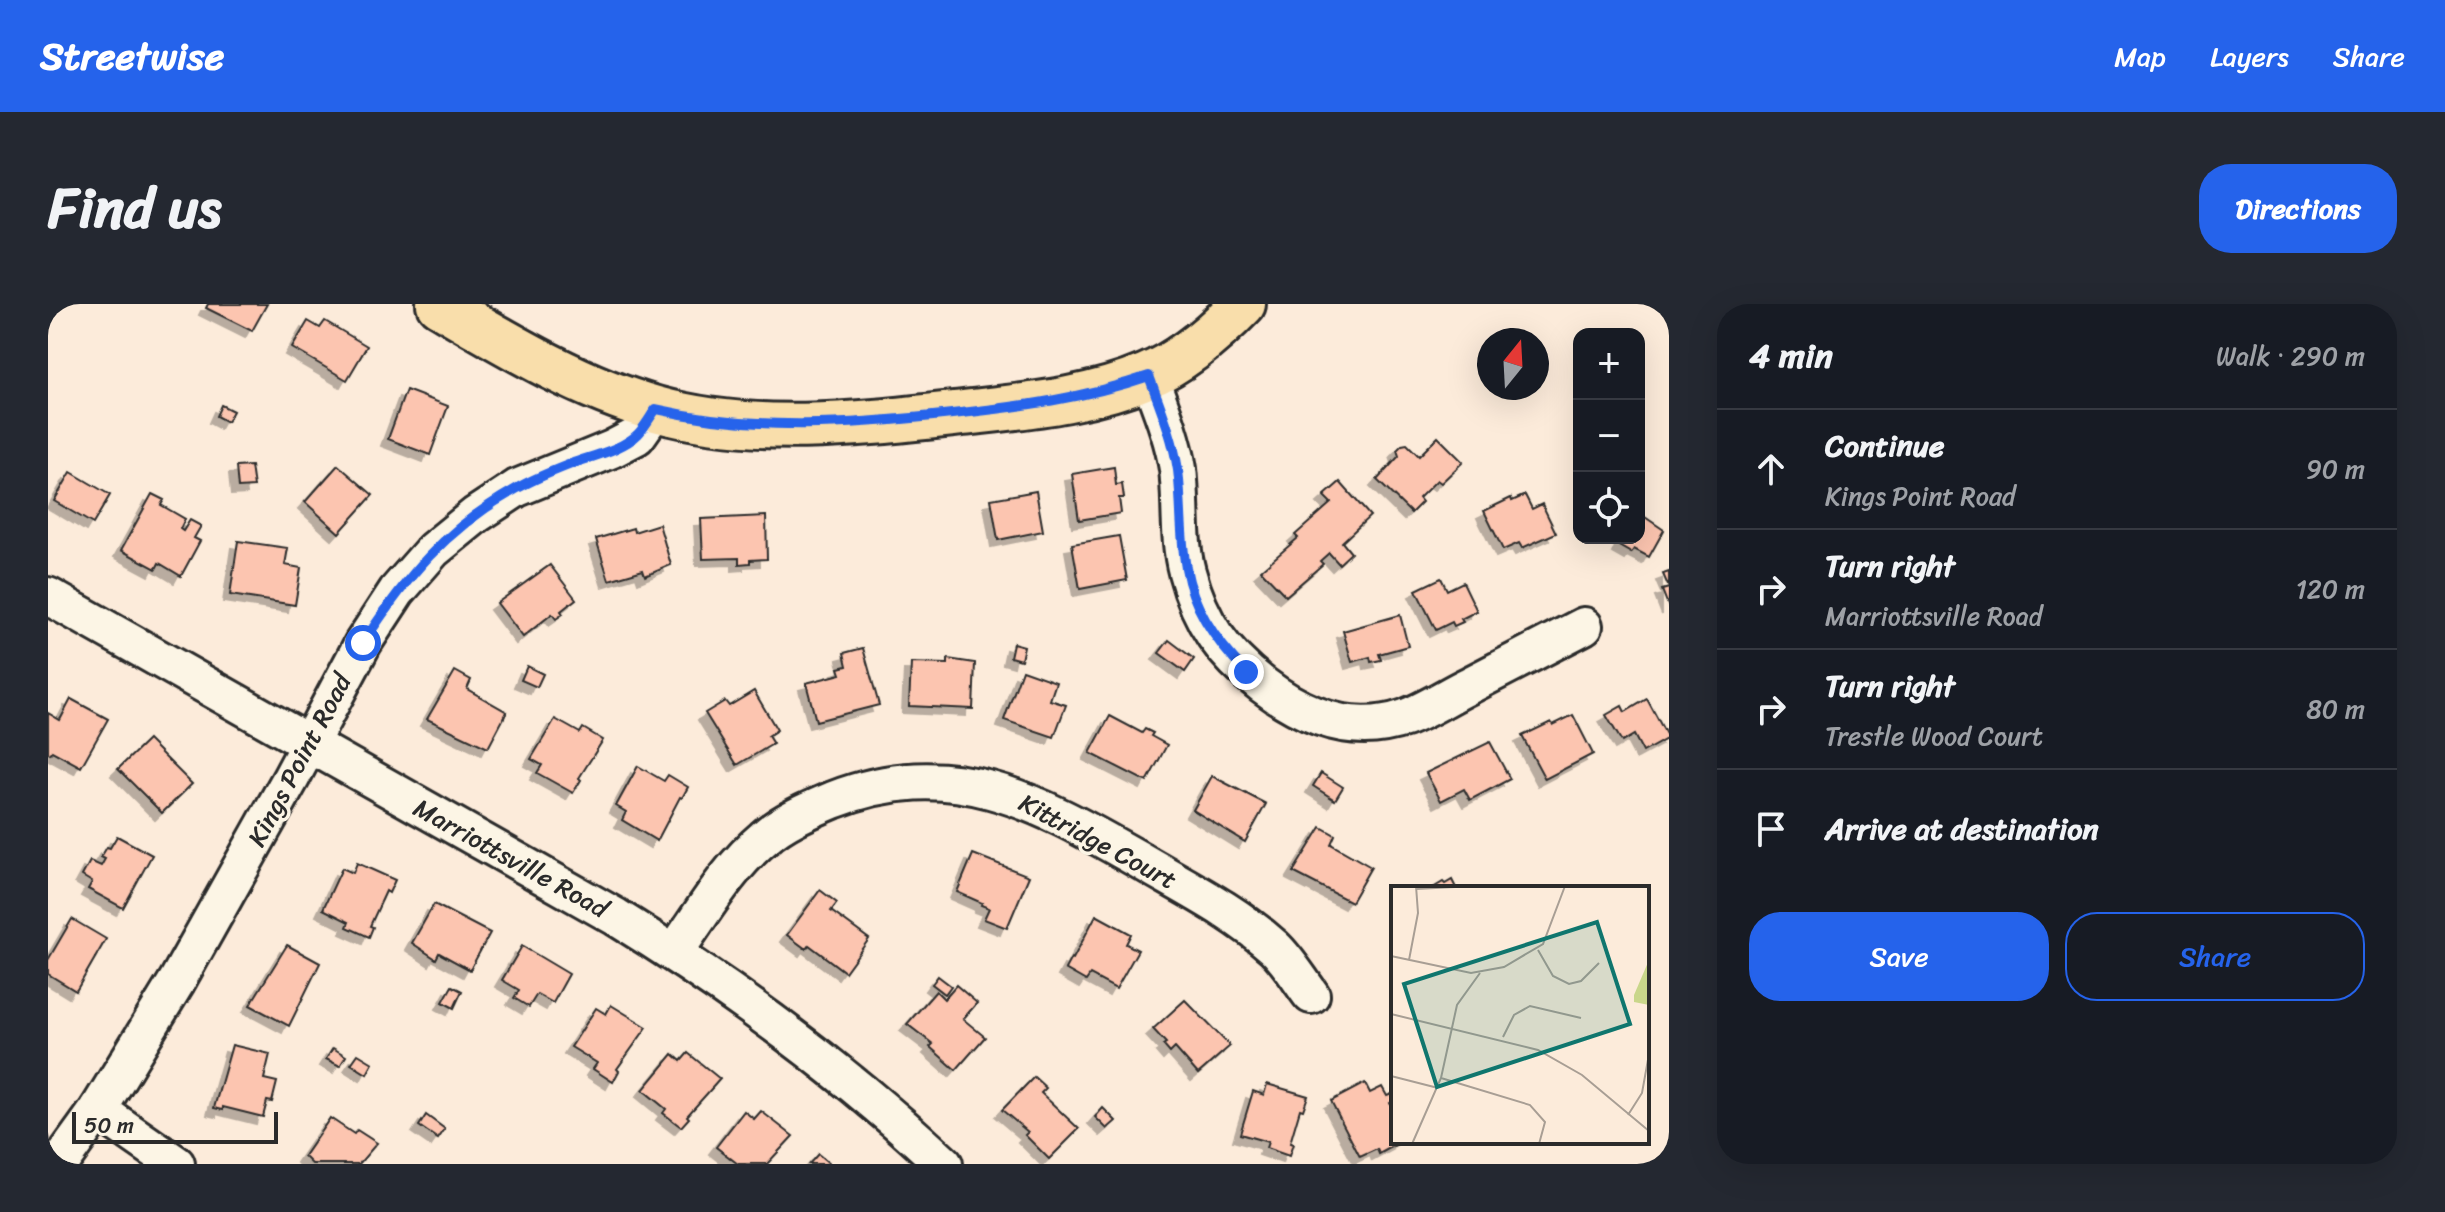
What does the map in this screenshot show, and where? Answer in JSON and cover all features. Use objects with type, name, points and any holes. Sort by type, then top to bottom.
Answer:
[{"type":"main road","points":[[439,304],[549,365],[620,397],[656,409],[726,422],[816,426],[1027,406],[1114,388],[1149,376],[1205,339],[1243,304]]},
{"type":"street","points":[[1149,376],[1177,467],[1186,569],[1199,611],[1221,647],[1246,672],[1305,713],[1341,725],[1372,726],[1405,718],[1584,626]]},
{"type":"street","name":"Kings Point Road","points":[[59,1164],[98,1110],[177,981],[363,643],[397,591],[433,550],[476,515],[517,488],[637,436],[656,409]]},
{"type":"street","name":"Marriottsville Road","points":[[48,596],[616,917],[674,953],[791,1034],[944,1164]]},
{"type":"street","name":"Kittridge Court","points":[[674,953],[729,875],[764,837],[807,810],[855,791],[911,781],[957,782],[1009,793],[1062,816],[1232,915],[1276,949],[1311,995]]},
{"type":"street","points":[[98,1110],[176,1164]]},
{"type":"building","points":[[208,304],[267,304],[252,331],[206,308]]},
{"type":"building","points":[[308,321],[320,328],[325,321],[367,346],[347,380],[292,348]]},
{"type":"building","points":[[406,390],[448,406],[430,455],[388,439]]},
{"type":"building","points":[[221,405],[233,411],[227,422],[216,416]]},
{"type":"building","points":[[1438,437],[1463,462],[1441,483],[1437,480],[1419,498],[1422,502],[1411,513],[1377,480],[1399,456],[1397,450],[1402,445],[1407,444],[1419,456]]},
{"type":"building","points":[[338,465],[373,495],[339,533],[305,502]]},
{"type":"building","points":[[251,466],[254,487],[238,488],[236,467]]},
{"type":"building","points":[[1114,467],[1116,485],[1122,484],[1124,498],[1119,498],[1121,513],[1079,520],[1072,474]]},
{"type":"building","points":[[71,472],[110,495],[93,524],[54,501]]},
{"type":"building","points":[[1340,482],[1370,516],[1342,542],[1351,553],[1339,564],[1329,553],[1320,561],[1323,564],[1286,596],[1261,570],[1298,538],[1295,535],[1331,503],[1324,496]]},
{"type":"building","points":[[1036,491],[1043,531],[998,540],[991,499]]},
{"type":"building","points":[[152,494],[164,500],[161,505],[185,519],[180,529],[183,531],[190,520],[201,526],[194,538],[200,541],[181,576],[159,563],[156,569],[121,550]]},
{"type":"building","points":[[1525,495],[1532,509],[1542,504],[1556,533],[1522,548],[1519,543],[1503,550],[1484,511]]},
{"type":"building","points":[[766,516],[767,559],[739,564],[739,558],[703,559],[701,519]]},
{"type":"building","points":[[1645,517],[1664,530],[1649,557],[1634,549],[1631,553],[1619,546],[1645,544]]},
{"type":"building","points":[[659,524],[671,565],[645,576],[643,570],[609,580],[596,539]]},
{"type":"building","points":[[1119,536],[1127,580],[1080,589],[1072,544]]},
{"type":"building","points":[[238,541],[288,548],[285,565],[301,568],[295,605],[230,595]]},
{"type":"building","points":[[550,565],[576,599],[561,611],[563,614],[556,619],[552,614],[523,637],[497,603]]},
{"type":"building","points":[[1669,572],[1669,588],[1663,574]]},
{"type":"building","points":[[1441,578],[1447,590],[1463,582],[1477,611],[1461,619],[1463,622],[1454,626],[1452,622],[1436,630],[1416,590]]},
{"type":"building","points":[[1669,588],[1669,608],[1662,590]]},
{"type":"building","points":[[1400,615],[1408,646],[1379,654],[1381,660],[1371,662],[1370,657],[1352,662],[1343,631]]},
{"type":"building","points":[[1169,640],[1194,659],[1185,672],[1159,653]]},
{"type":"building","points":[[1013,643],[1024,646],[1021,660],[1010,657]]},
{"type":"building","points":[[863,648],[879,705],[816,721],[806,683],[841,674],[839,668],[847,666],[844,653]]},
{"type":"building","points":[[948,659],[975,663],[973,709],[909,706],[911,663],[948,664]]},
{"type":"building","points":[[527,666],[543,674],[537,687],[521,680]]},
{"type":"building","points":[[1022,670],[1056,682],[1050,700],[1066,705],[1054,737],[1004,720]]},
{"type":"building","points":[[455,671],[471,680],[467,689],[507,712],[488,748],[427,719]]},
{"type":"building","points":[[754,691],[777,730],[768,736],[773,744],[737,765],[705,713],[725,701],[729,706]]},
{"type":"building","points":[[71,699],[108,719],[81,767],[52,751],[48,753],[48,713],[60,720]]},
{"type":"building","points":[[1647,699],[1668,738],[1643,752],[1634,735],[1622,742],[1606,715],[1622,706],[1625,712]]},
{"type":"building","points":[[1573,715],[1593,754],[1545,779],[1522,736]]},
{"type":"building","points":[[1110,716],[1142,733],[1145,729],[1153,733],[1151,736],[1167,745],[1147,782],[1090,753]]},
{"type":"building","points":[[555,719],[580,733],[583,728],[603,740],[573,793],[537,773],[542,765],[531,759]]},
{"type":"building","points":[[148,740],[192,784],[162,813],[118,769]]},
{"type":"building","points":[[1490,742],[1510,779],[1470,800],[1464,789],[1441,801],[1426,773]]},
{"type":"building","points":[[638,766],[664,781],[668,775],[688,787],[657,841],[622,820],[626,812],[616,806]]},
{"type":"building","points":[[1321,773],[1343,787],[1335,800],[1313,786]]},
{"type":"building","points":[[1212,776],[1266,804],[1245,842],[1193,810]]},
{"type":"building","points":[[1321,827],[1335,835],[1331,844],[1371,867],[1351,902],[1293,872]]},
{"type":"building","points":[[117,836],[152,855],[123,908],[88,889],[92,882],[82,876],[90,861],[101,866],[105,859],[101,857]]},
{"type":"building","points":[[973,854],[1029,876],[1007,928],[984,919],[989,908],[957,892]]},
{"type":"building","points":[[357,863],[395,880],[389,893],[386,891],[370,926],[373,927],[369,937],[347,927],[349,922],[323,909],[342,868],[353,873]]},
{"type":"building","points":[[1452,880],[1455,886],[1436,886]]},
{"type":"building","points":[[820,890],[837,903],[831,911],[869,939],[845,972],[809,945],[806,949],[787,935]]},
{"type":"building","points":[[434,904],[490,933],[470,970],[439,953],[436,959],[412,943]]},
{"type":"building","points":[[1096,915],[1131,934],[1126,944],[1138,950],[1116,989],[1090,975],[1086,981],[1065,969]]},
{"type":"building","points":[[72,919],[106,939],[76,991],[48,974],[48,960]]},
{"type":"building","points":[[287,945],[320,963],[289,1026],[250,1005]]},
{"type":"building","points":[[522,946],[569,974],[553,1003],[537,994],[529,1007],[514,998],[519,990],[502,980]]},
{"type":"building","points":[[938,976],[951,986],[945,994],[932,984]]},
{"type":"building","points":[[956,985],[977,1003],[963,1019],[985,1037],[956,1070],[930,1047],[933,1044],[907,1024],[936,991],[944,999]]},
{"type":"building","points":[[452,986],[462,991],[454,1008],[443,1002]]},
{"type":"building","points":[[1185,1000],[1230,1046],[1198,1074],[1175,1048],[1170,1053],[1163,1045],[1166,1043],[1153,1029]]},
{"type":"building","points":[[611,1005],[647,1027],[617,1069],[619,1071],[613,1082],[593,1069],[597,1063],[571,1047],[596,1008],[606,1014]]},
{"type":"building","points":[[232,1045],[270,1054],[264,1079],[277,1082],[272,1102],[267,1101],[263,1117],[223,1107],[223,1110],[214,1108]]},
{"type":"building","points":[[333,1048],[346,1056],[340,1066],[326,1059]]},
{"type":"building","points":[[688,1053],[720,1079],[681,1127],[663,1113],[666,1109],[643,1090],[673,1054],[681,1061]]},
{"type":"building","points":[[358,1054],[373,1063],[367,1074],[351,1064]]},
{"type":"building","points":[[1034,1077],[1046,1088],[1041,1093],[1079,1129],[1049,1159],[1025,1135],[1028,1132],[1002,1110]]},
{"type":"building","points":[[1365,1083],[1370,1093],[1382,1087],[1387,1096],[1391,1094],[1391,1144],[1397,1144],[1379,1154],[1377,1149],[1360,1157],[1331,1101]]},
{"type":"building","points":[[1267,1084],[1308,1096],[1303,1110],[1300,1109],[1289,1156],[1266,1148],[1268,1142],[1240,1134],[1253,1091],[1264,1095]]},
{"type":"building","points":[[1103,1108],[1116,1121],[1107,1129],[1095,1117]]},
{"type":"building","points":[[744,1111],[754,1119],[761,1111],[793,1136],[767,1164],[738,1164],[716,1147]]},
{"type":"building","points":[[426,1115],[445,1129],[438,1139],[419,1126]]},
{"type":"building","points":[[330,1118],[354,1134],[357,1130],[377,1143],[359,1164],[312,1164],[304,1156]]},
{"type":"building","points":[[818,1154],[830,1164],[809,1164]]},
{"type":"route","points":[[363,643],[397,591],[433,550],[476,515],[517,488],[637,436],[656,409],[726,422],[816,426],[854,424],[1027,406],[1114,388],[1149,376],[1177,467],[1186,569],[1199,611],[1221,647],[1246,672]]}]
